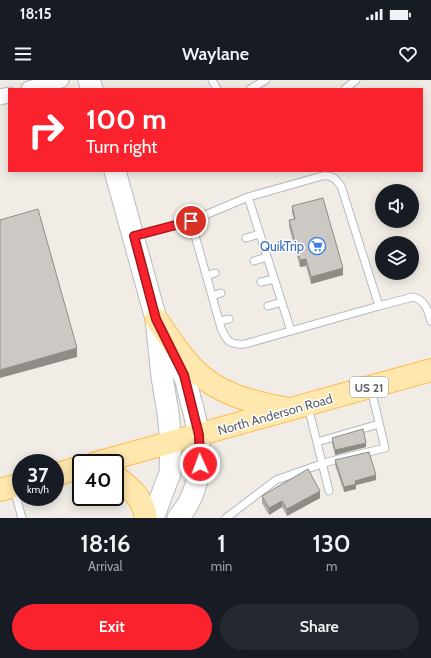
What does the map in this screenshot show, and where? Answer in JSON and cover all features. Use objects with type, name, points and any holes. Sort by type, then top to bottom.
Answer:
[{"type":"main road","points":[[156,319],[192,368],[208,382],[231,395],[253,402],[299,407]]},
{"type":"main road","name":"North Anderson Road","points":[[124,456],[431,370]]},
{"type":"main road","points":[[124,483],[139,497],[145,511],[146,518]]},
{"type":"street","points":[[33,88],[61,80]]},
{"type":"street","points":[[115,172],[156,319],[162,377],[168,413],[171,443],[170,473],[153,518]]},
{"type":"street","points":[[156,319],[184,375],[199,435],[200,464],[192,496],[183,515]]},
{"type":"lane","points":[[252,88],[266,80]]},
{"type":"lane","points":[[345,88],[356,80]]},
{"type":"lane","points":[[134,236],[191,221],[248,197],[322,176],[330,176],[334,178],[341,186],[379,306]]},
{"type":"lane","points":[[248,197],[291,331]]},
{"type":"lane","points":[[191,221],[219,321],[225,337],[230,343],[245,344],[413,297],[418,298],[423,303],[428,310],[431,321]]},
{"type":"lane","points":[[246,238],[260,234]]},
{"type":"lane","points":[[200,253],[208,250]]},
{"type":"lane","points":[[254,261],[267,257]]},
{"type":"lane","points":[[206,276],[215,273]]},
{"type":"lane","points":[[261,282],[274,279]]},
{"type":"lane","points":[[212,296],[221,293]]},
{"type":"lane","points":[[268,306],[282,302]]},
{"type":"lane","points":[[219,321],[229,319]]},
{"type":"lane","points":[[226,518],[276,480],[322,463],[385,448],[370,387]]},
{"type":"lane","points":[[299,407],[317,442],[329,491]]},
{"type":"lane","points":[[317,442],[379,424]]},
{"type":"lane","points":[[18,506],[22,518]]},
{"type":"building","points":[[323,198],[343,268],[311,277],[306,259],[300,260],[289,220],[295,219],[292,206]]},
{"type":"building","points":[[38,209],[77,348],[0,370],[0,220]]},
{"type":"building","points":[[363,429],[366,443],[335,450],[332,438]]},
{"type":"building","points":[[369,452],[376,475],[355,481],[356,484],[344,487],[335,460]]},
{"type":"building","points":[[308,469],[320,491],[287,509],[282,501],[269,508],[262,496]]},
{"type":"place","name":"QuikTrip","points":[[317,246]]},
{"type":"route","points":[[191,221],[134,236],[156,319],[184,375],[193,406],[199,435],[200,464]]}]
